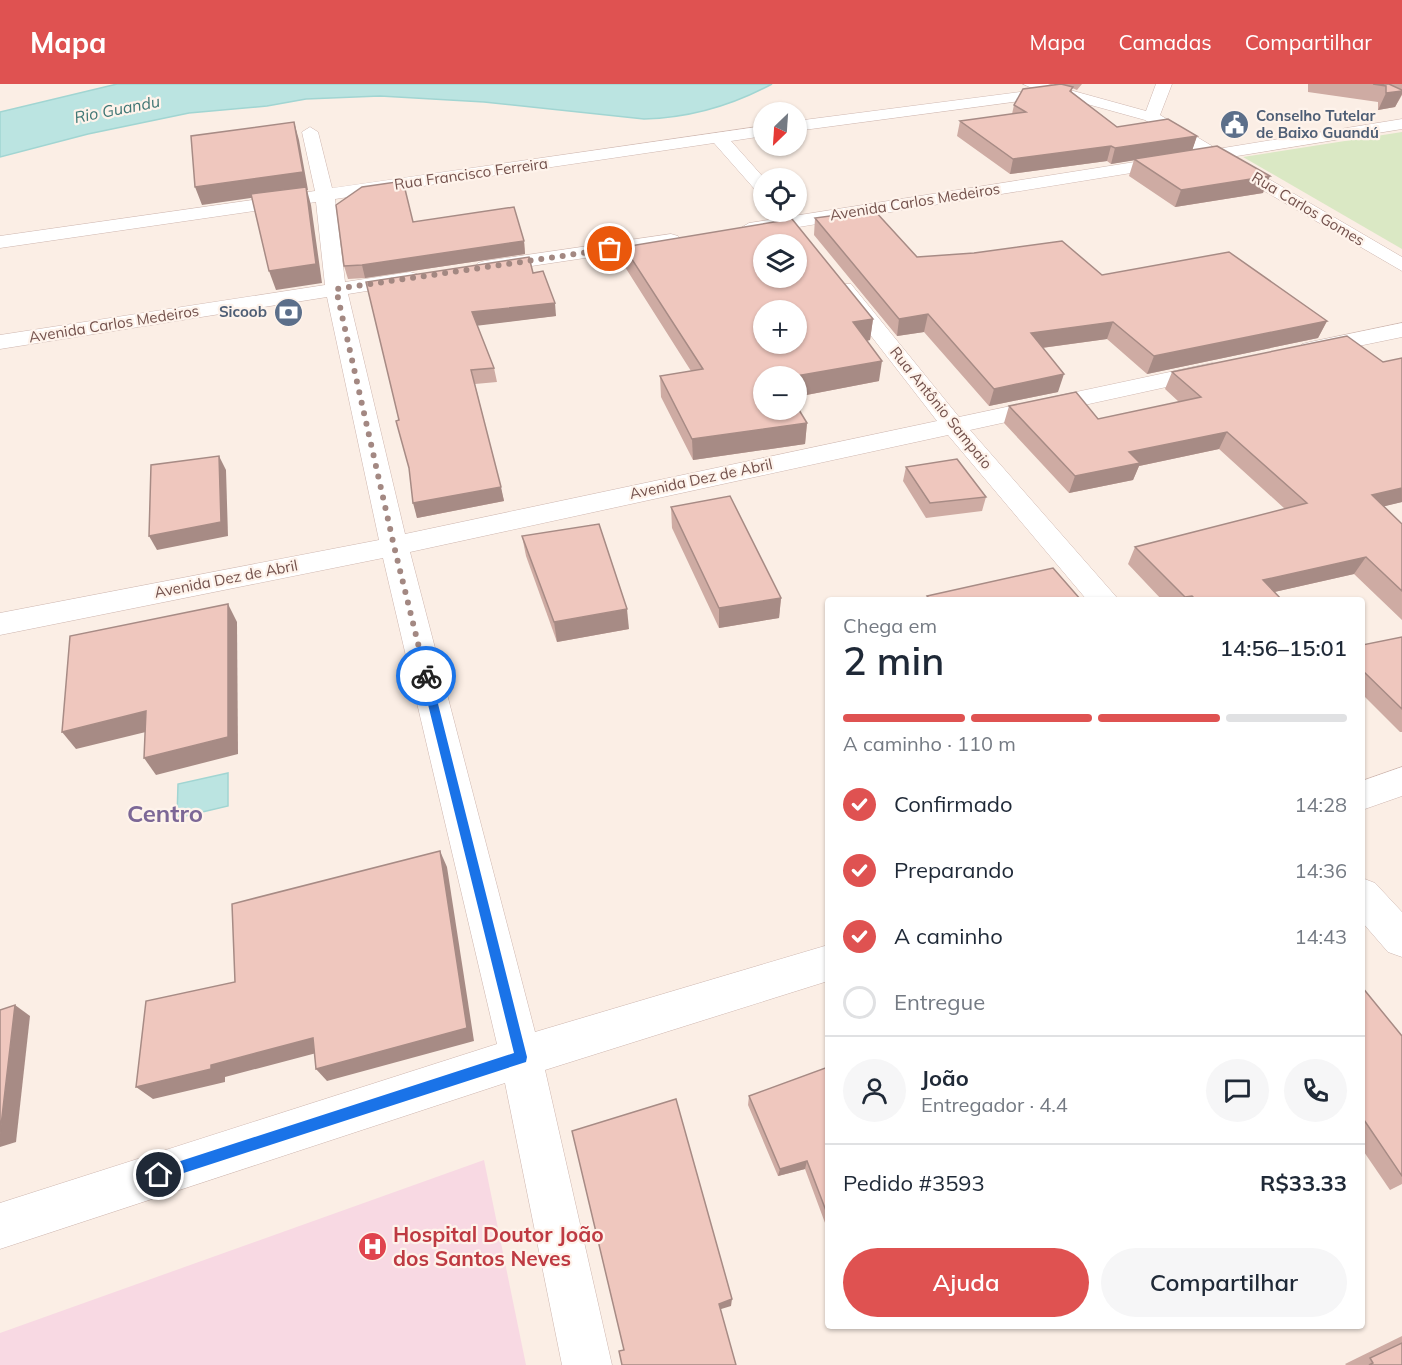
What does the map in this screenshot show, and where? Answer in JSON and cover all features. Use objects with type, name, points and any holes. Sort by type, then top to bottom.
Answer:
[{"type":"street","name":"Rua Carlos Gomes","points":[[1031,84],[1151,117],[1216,153],[1402,265]]},
{"type":"street","points":[[1151,117],[1164,84]]},
{"type":"street","points":[[807,125],[1057,92]]},
{"type":"street","name":"Avenida Carlos Medeiros","points":[[807,214],[1402,124]]},
{"type":"street","points":[[310,132],[325,195],[336,289],[394,546],[521,1057],[586,1365]]},
{"type":"street","name":"Rua Francisco Ferreira","points":[[0,242],[753,132]]},
{"type":"street","points":[[718,137],[753,177]]},
{"type":"street","name":"Avenida Carlos Medeiros","points":[[734,231],[769,222]]},
{"type":"street","points":[[792,222],[802,234]]},
{"type":"street","points":[[465,270],[687,238]]},
{"type":"street","name":"Rua Antônio Sampaio","points":[[829,268],[952,424],[1101,597]]},
{"type":"street","name":"Avenida Carlos Medeiros","points":[[0,342],[430,276]]},
{"type":"street","points":[[1287,354],[1402,330]]},
{"type":"street","name":"Avenida Dez de Abril","points":[[0,624],[394,546],[952,424],[1240,364]]},
{"type":"street","points":[[1365,795],[1402,781]]},
{"type":"street","points":[[1365,898],[1402,939]]},
{"type":"street","points":[[0,1226],[521,1057],[825,964]]},
{"type":"shaded area","name":"Hospital Doutor João dos Santos Neves","points":[[484,1160],[526,1365],[0,1365],[0,1333]]},
{"type":"green space","points":[[1402,132],[1402,249],[1243,157]]},
{"type":"water","name":"Rio Guandu","points":[[117,84],[772,84],[710,109],[677,116],[644,119],[484,102],[380,96],[306,99],[267,106],[189,113],[88,134],[0,157],[0,112]]},
{"type":"water","points":[[228,773],[228,806],[177,818],[178,784]]},
{"type":"building","points":[[1061,84],[1073,87],[1070,91],[1117,127],[1168,119],[1197,136],[1013,159],[960,121],[1026,112],[1014,105],[1023,89]]},
{"type":"building","points":[[1373,84],[1389,84],[1402,91],[1386,93],[1386,86]]},
{"type":"building","points":[[294,122],[303,172],[195,187],[191,136]]},
{"type":"building","points":[[1217,146],[1270,176],[1181,190],[1134,159]]},
{"type":"building","points":[[403,181],[413,222],[514,207],[524,241],[344,266],[336,205],[362,187]]},
{"type":"building","points":[[306,187],[316,264],[269,271],[251,194]]},
{"type":"building","points":[[874,210],[917,257],[974,253],[1062,241],[1102,275],[1229,252],[1327,321],[1154,356],[1113,322],[1031,333],[1064,374],[994,389],[928,314],[899,319],[815,218]]},
{"type":"building","points":[[774,222],[794,222],[804,234],[753,234],[753,288],[807,288],[807,238],[873,319],[853,322],[882,361],[807,374],[807,366],[753,366],[753,420],[805,420],[807,423],[692,439],[660,376],[703,369],[624,247]]},
{"type":"building","points":[[529,257],[533,273],[543,271],[555,303],[472,312],[494,368],[471,370],[501,487],[413,503],[409,468],[396,421],[399,420],[366,282]]},
{"type":"building","points":[[1347,336],[1383,362],[1402,358],[1402,488],[1372,495],[1402,524],[1402,591],[1366,557],[1263,580],[1279,597],[1185,597],[1135,547],[1307,503],[1227,432],[1129,452],[1140,463],[1075,476],[1009,406],[1076,392],[1098,419],[1201,397],[1172,372]]},
{"type":"building","points":[[219,456],[221,522],[149,536],[151,465]]},
{"type":"building","points":[[957,459],[986,497],[930,503],[906,467]]},
{"type":"building","points":[[730,496],[781,598],[719,608],[671,507]]},
{"type":"building","points":[[599,524],[627,609],[554,622],[522,536]]},
{"type":"building","points":[[1053,568],[1078,597],[928,597]]},
{"type":"building","points":[[228,604],[228,737],[144,758],[146,711],[62,732],[70,636]]},
{"type":"building","points":[[1402,637],[1402,709],[1365,673],[1365,644]]},
{"type":"building","points":[[440,851],[467,1028],[316,1069],[313,1038],[211,1065],[211,1069],[136,1087],[146,1001],[235,982],[232,904]]},
{"type":"building","points":[[1365,991],[1402,1036],[1402,1176],[1365,1121]]},
{"type":"building","points":[[15,1005],[0,1134],[0,1010]]},
{"type":"building","points":[[825,1068],[825,1208],[807,1161],[780,1169],[749,1096]]},
{"type":"building","points":[[676,1099],[732,1299],[719,1304],[736,1365],[622,1365],[619,1351],[624,1350],[572,1131]]},
{"type":"building","points":[[1402,1343],[1402,1365],[1369,1365],[1373,1363],[1370,1358]]},
{"type":"way so far","points":[[426,676],[336,289],[610,249]]},
{"type":"place","name":"Conselho Tutelar de Baixo Guandú","points":[[1235,125]]},
{"type":"place","name":"Sicoob","points":[[288,312]]},
{"type":"place","name":"Hospital Doutor João dos Santos Neves","points":[[372,1247]]},
{"type":"district","name":"Centro","points":[[165,814]]},
{"type":"route","points":[[159,1175],[521,1057],[426,676]]}]
